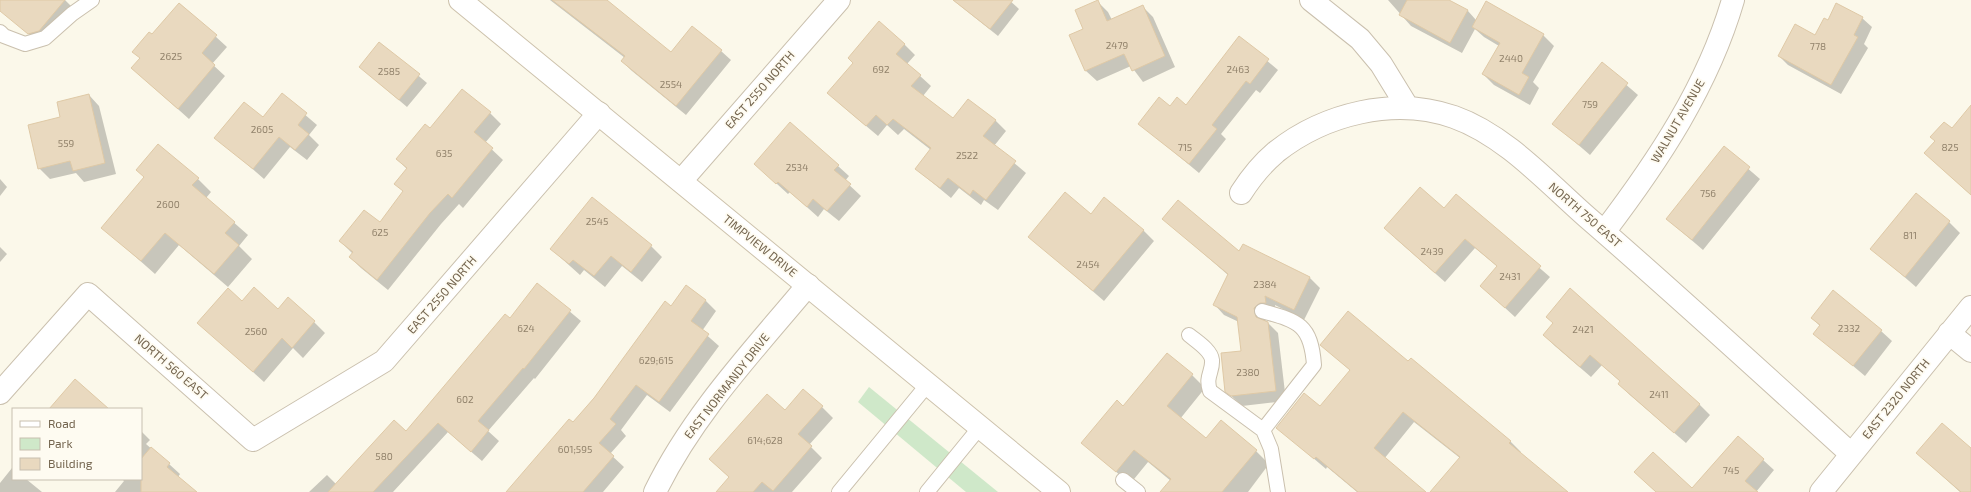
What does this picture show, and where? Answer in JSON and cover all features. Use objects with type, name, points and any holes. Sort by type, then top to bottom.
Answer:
[{"type":"street","name":"TIMPVIEW DRIVE","points":[[460,0],[1058,492]]},
{"type":"street","name":"EAST 2550 NORTH","points":[[681,181],[839,0]]},
{"type":"street","points":[[1311,0],[1360,39],[1381,64],[1408,108]]},
{"type":"street","name":"WALNUT AVENUE","points":[[1604,232],[1639,185],[1684,114],[1707,70],[1727,20],[1732,0]]},
{"type":"street","name":"NORTH 750 EAST","points":[[1241,193],[1275,153],[1312,129],[1342,117],[1369,111],[1408,108],[1452,116],[1472,124],[1501,142],[1604,232],[1851,454]]},
{"type":"street","name":"EAST 2550 NORTH","points":[[253,440],[384,361],[599,114]]},
{"type":"street","name":"EAST NORMANDY DRIVE","points":[[654,492],[690,430],[712,401],[808,285]]},
{"type":"street","name":"NORTH 560 EAST","points":[[0,394],[88,294],[253,440]]},
{"type":"street","name":"EAST 2320 NORTH","points":[[1821,492],[1971,307]]},
{"type":"street","points":[[1949,333],[1971,351]]},
{"type":"lane","points":[[0,32],[4,36],[25,44],[45,38],[72,14],[92,0]]},
{"type":"lane","points":[[1262,311],[1299,323],[1307,334],[1313,352],[1314,365],[1263,430]]},
{"type":"lane","points":[[1188,335],[1208,351],[1212,360],[1207,382],[1210,391],[1263,430],[1270,449],[1278,492]]},
{"type":"lane","points":[[839,492],[928,384]]},
{"type":"lane","points":[[927,492],[980,427]]},
{"type":"lane","points":[[1123,480],[1138,492]]},
{"type":"green space","points":[[869,387],[998,492],[966,492],[858,402]]},
{"type":"building","points":[[0,0],[65,0],[39,31],[28,34],[0,11]]},
{"type":"building","points":[[552,0],[607,0],[671,52],[692,26],[722,50],[676,106],[621,61],[625,56]]},
{"type":"building","points":[[953,0],[1013,0],[990,29]]},
{"type":"building","points":[[1098,0],[1107,21],[1143,5],[1165,56],[1132,71],[1124,54],[1085,71],[1069,35],[1083,29],[1075,10]]},
{"type":"building","points":[[1407,0],[1449,0],[1468,10],[1450,43],[1399,15]]},
{"type":"building","points":[[1486,1],[1544,34],[1522,73],[1529,77],[1519,95],[1482,74],[1500,43],[1472,27]]},
{"type":"building","points":[[179,3],[217,35],[202,53],[215,65],[178,109],[131,68],[140,58],[132,52],[149,32],[152,34]]},
{"type":"building","points":[[1836,3],[1863,17],[1854,35],[1858,37],[1831,85],[1778,56],[1795,24],[1815,35],[1824,18],[1828,20]]},
{"type":"building","points":[[879,21],[905,44],[896,54],[921,75],[911,86],[953,118],[968,99],[996,120],[983,136],[1016,161],[986,200],[973,190],[970,195],[948,178],[940,188],[915,169],[931,148],[893,119],[887,125],[876,115],[866,126],[827,93],[853,63],[848,58]]},
{"type":"building","points":[[1239,36],[1269,59],[1250,84],[1246,81],[1212,125],[1217,129],[1189,164],[1138,124],[1159,97],[1170,106],[1177,97],[1186,105]]},
{"type":"building","points":[[379,42],[420,74],[399,100],[359,67]]},
{"type":"building","points":[[1602,62],[1628,83],[1579,145],[1552,124]]},
{"type":"building","points":[[462,89],[491,112],[474,132],[493,148],[452,198],[448,194],[430,213],[377,280],[349,257],[353,252],[339,241],[364,210],[380,222],[403,191],[394,184],[407,168],[396,159],[425,124],[430,128]]},
{"type":"building","points":[[282,93],[307,113],[298,125],[309,134],[295,150],[279,137],[253,169],[214,138],[244,102],[263,117]]},
{"type":"building","points":[[89,94],[105,163],[73,171],[70,161],[38,169],[28,125],[60,117],[57,102]]},
{"type":"building","points":[[1971,105],[1971,195],[1924,153],[1935,141],[1930,137],[1944,122],[1952,128]]},
{"type":"building","points":[[790,122],[839,165],[834,170],[851,184],[827,211],[813,199],[807,207],[778,182],[776,184],[754,164]]},
{"type":"building","points":[[158,144],[199,178],[192,185],[235,222],[225,233],[239,245],[214,274],[165,233],[141,261],[101,228],[144,177],[136,170]]},
{"type":"building","points":[[1724,146],[1750,167],[1692,240],[1666,219]]},
{"type":"building","points":[[1420,187],[1444,208],[1456,194],[1541,266],[1505,308],[1480,286],[1497,266],[1465,239],[1435,273],[1384,228]]},
{"type":"building","points":[[1065,192],[1091,214],[1104,197],[1144,230],[1093,291],[1028,237]]},
{"type":"building","points":[[1916,193],[1950,221],[1905,277],[1870,249]]},
{"type":"building","points":[[592,197],[652,245],[631,272],[611,256],[594,276],[573,260],[569,264],[550,249]]},
{"type":"building","points":[[1178,200],[1239,251],[1243,244],[1310,277],[1294,310],[1265,296],[1266,303],[1260,303],[1254,308],[1256,317],[1268,322],[1276,391],[1231,396],[1225,392],[1221,353],[1241,351],[1237,317],[1213,305],[1228,274],[1162,219]]},
{"type":"building","points":[[537,283],[571,310],[524,369],[523,368],[478,421],[489,430],[471,452],[438,423],[373,492],[328,492],[394,420],[406,431],[505,314],[510,318]]},
{"type":"building","points":[[686,285],[706,300],[691,321],[709,334],[659,402],[636,385],[610,419],[616,424],[599,443],[614,456],[583,492],[506,492],[569,419],[573,422],[594,398],[665,301],[671,306]]},
{"type":"building","points":[[254,287],[278,309],[288,297],[315,321],[292,348],[282,338],[253,372],[197,323],[228,288],[242,301]]},
{"type":"building","points":[[1570,288],[1700,404],[1674,433],[1618,384],[1620,381],[1590,355],[1580,367],[1543,335],[1553,323],[1546,317]]},
{"type":"building","points":[[1833,290],[1882,330],[1853,366],[1813,334],[1820,325],[1811,318]]},
{"type":"building","points":[[1348,311],[1408,361],[1411,358],[1511,441],[1509,443],[1568,492],[1430,492],[1460,457],[1403,412],[1374,448],[1426,492],[1358,492],[1316,457],[1314,459],[1276,428],[1304,393],[1320,406],[1350,370],[1320,345]]},
{"type":"building","points":[[1167,353],[1193,374],[1167,406],[1206,438],[1221,420],[1257,450],[1222,492],[1160,492],[1171,479],[1134,450],[1116,472],[1081,443],[1117,400],[1123,406]]},
{"type":"building","points":[[75,379],[108,408],[50,408]]},
{"type":"building","points":[[803,389],[823,406],[798,434],[812,446],[773,491],[762,482],[753,492],[716,492],[729,477],[709,459],[767,394],[785,410]]},
{"type":"building","points":[[1942,423],[1971,448],[1971,492],[1961,492],[1916,453]]},
{"type":"building","points":[[1738,436],[1764,459],[1745,481],[1758,492],[1656,492],[1634,472],[1653,452],[1692,488]]},
{"type":"building","points":[[151,447],[170,463],[167,467],[197,492],[141,492],[142,458]]}]
